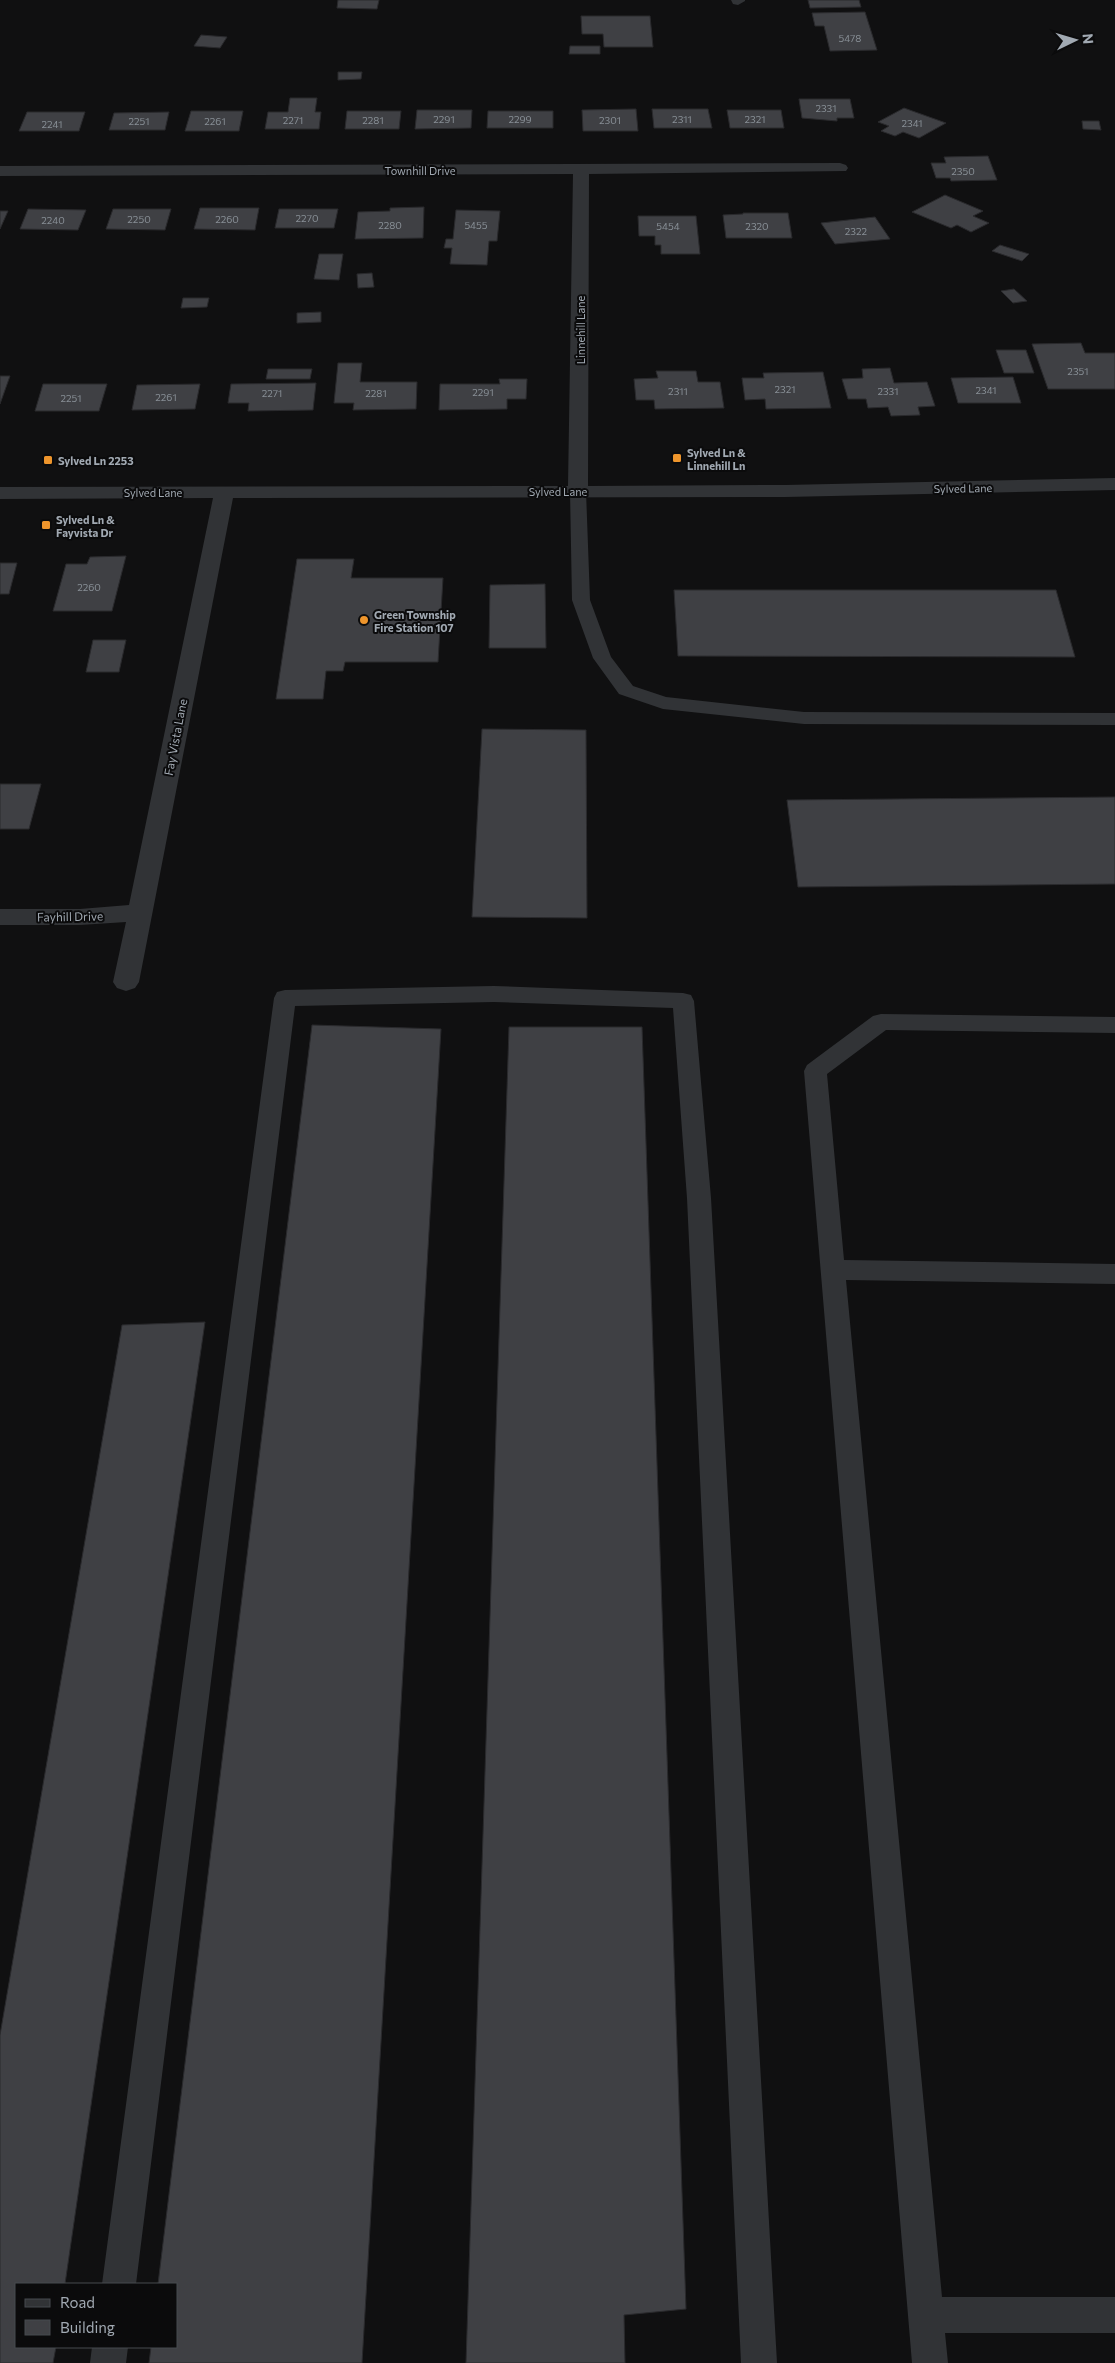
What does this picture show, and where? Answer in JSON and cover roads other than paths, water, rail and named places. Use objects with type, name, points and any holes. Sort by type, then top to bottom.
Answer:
[{"type":"street","name":"Townhill Drive","points":[[0,171],[840,168]]},
{"type":"street","name":"Linnehill Lane","points":[[578,491],[581,170]]},
{"type":"street","name":"Sylved Lane","points":[[0,493],[785,491],[1115,484]]},
{"type":"street","name":"Fay Vista Lane","points":[[126,982],[224,492]]},
{"type":"street","name":"Fayhill Drive","points":[[0,917],[80,917],[141,913]]},
{"type":"lane","points":[[578,491],[581,600],[602,658],[626,690],[662,703],[804,718],[1115,719]]},
{"type":"lane","points":[[119,2283],[177,1846],[252,1240],[285,998],[494,994],[683,1001],[699,1198],[759,2363]]},
{"type":"lane","points":[[930,2363],[831,1270],[815,1071],[880,1022],[1115,1025]]},
{"type":"lane","points":[[831,1270],[1115,1274]]},
{"type":"lane","points":[[926,2315],[1115,2315]]},
{"type":"lane","points":[[108,2363],[110,2348]]},
{"type":"place","name":"Sylved Ln & Linnehill Ln","points":[[677,458]]},
{"type":"place","name":"Sylved Ln 2253","points":[[48,460]]},
{"type":"place","name":"Sylved Ln & Fayvista Dr","points":[[46,525]]},
{"type":"place","name":"Green Township Fire Station 107","points":[[364,620]]}]
